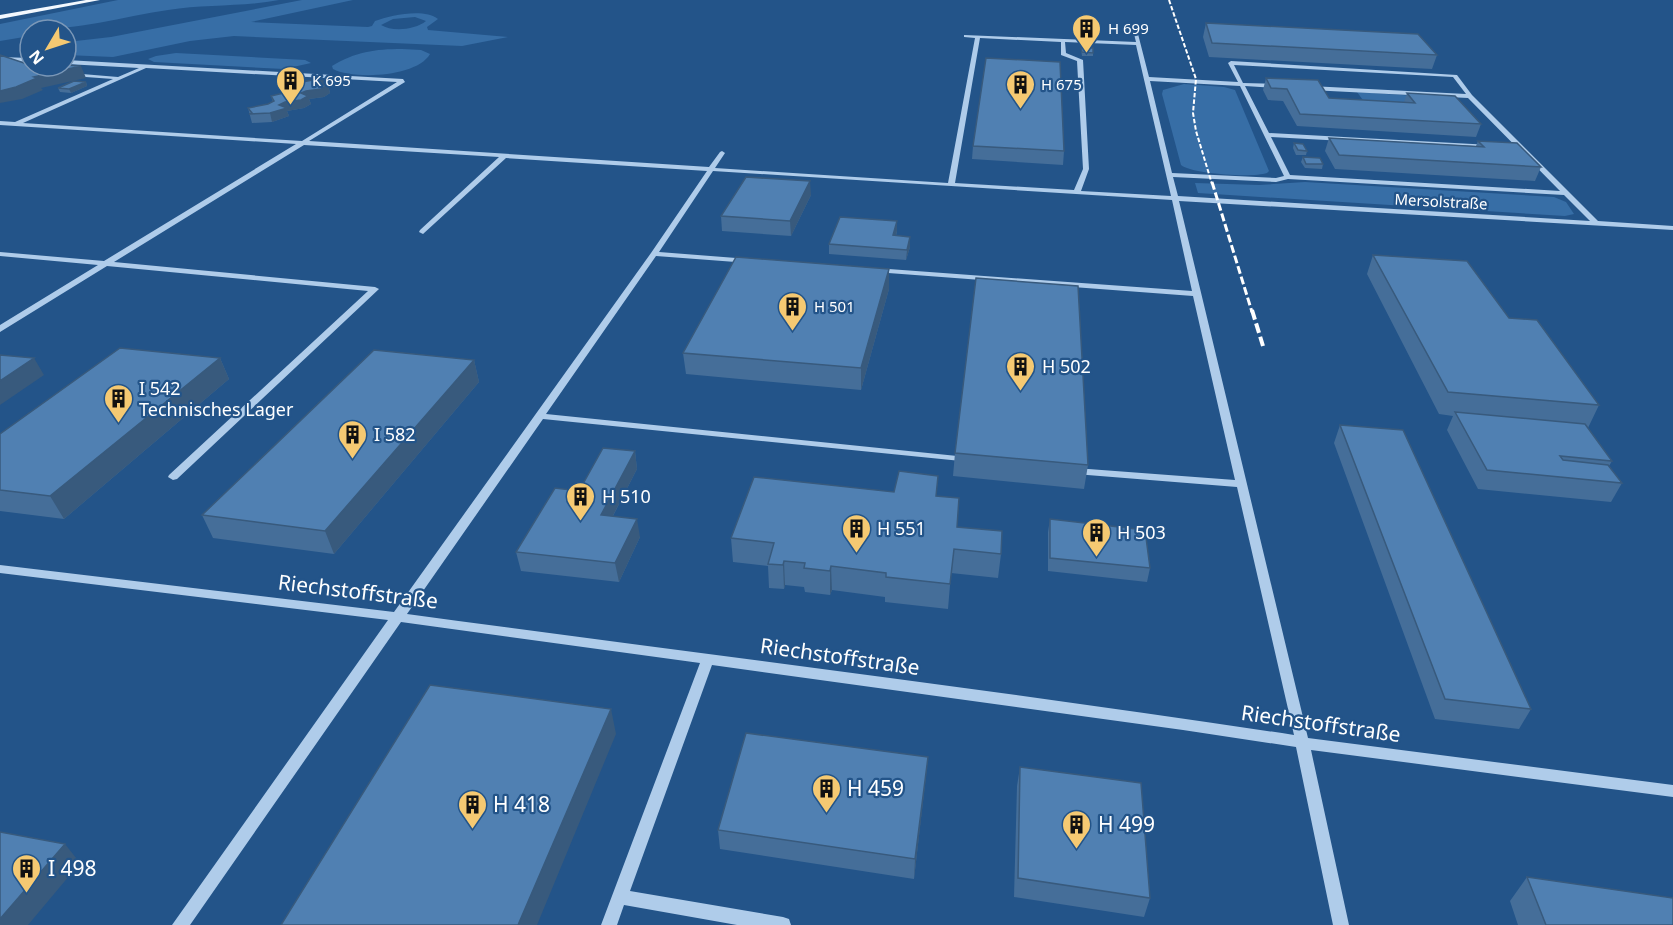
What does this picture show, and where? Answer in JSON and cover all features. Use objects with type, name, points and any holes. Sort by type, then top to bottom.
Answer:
[{"type":"main road","points":[[0,17],[97,0]]},
{"type":"street","points":[[966,36],[1062,40],[1137,39],[1302,741],[1341,925]]},
{"type":"street","points":[[951,185],[978,37]]},
{"type":"street","points":[[1062,40],[1063,54],[1080,60],[1086,169],[1077,191]]},
{"type":"street","points":[[0,59],[18,60]]},
{"type":"street","points":[[0,329],[403,81],[78,63]]},
{"type":"street","points":[[1288,177],[1231,63],[1455,76],[1470,96],[1596,223]]},
{"type":"street","points":[[14,124],[146,66]]},
{"type":"street","points":[[159,67],[235,69],[254,73]]},
{"type":"street","points":[[78,75],[120,78]]},
{"type":"street","points":[[1147,79],[1287,87]]},
{"type":"street","points":[[1299,87],[1470,96]]},
{"type":"street","name":"Mersolstraße","points":[[0,123],[711,170],[1673,228]]},
{"type":"street","points":[[1267,135],[1498,147]]},
{"type":"street","points":[[1510,148],[1521,148]]},
{"type":"street","points":[[180,925],[723,153]]},
{"type":"street","points":[[423,232],[505,155]]},
{"type":"street","points":[[1169,175],[1276,180],[1288,177],[1565,193]]},
{"type":"street","points":[[0,254],[375,289],[173,477]]},
{"type":"street","points":[[654,254],[762,262]]},
{"type":"street","points":[[870,270],[1198,294]]},
{"type":"street","points":[[540,416],[979,461]]},
{"type":"street","points":[[1062,470],[1242,484]]},
{"type":"street","name":"Riechstoffstraße","points":[[0,568],[708,658],[1302,741],[1351,750],[1673,791]]},
{"type":"street","points":[[609,925],[708,658]]},
{"type":"street","points":[[620,897],[783,925]]},
{"type":"shaded area","points":[[118,0],[279,0],[182,8],[78,26],[78,18],[30,18]]},
{"type":"shaded area","points":[[302,0],[353,0],[251,22],[368,27],[372,26],[375,21],[416,13],[438,19],[427,27],[428,30],[508,37],[462,46],[234,36],[190,41],[113,57],[78,56],[78,41],[111,37]],"holes":[[[415,17],[426,21],[404,29],[391,29],[381,25],[393,19]]]},
{"type":"shaded area","points":[[18,20],[18,38],[0,41],[0,24]]},
{"type":"shaded area","points":[[421,50],[430,54],[423,62],[412,68],[385,74],[355,75],[333,69],[332,66],[349,57],[366,52]]},
{"type":"shaded area","points":[[176,53],[305,60],[311,63],[284,69],[154,62],[148,59]]},
{"type":"shaded area","points":[[1184,84],[1235,90],[1269,171],[1267,173],[1222,174],[1197,171],[1181,165],[1162,94],[1163,90]]},
{"type":"shaded area","points":[[1357,92],[1416,96],[1425,106],[1368,107]]},
{"type":"shaded area","points":[[1305,182],[1554,197],[1566,202],[1574,214],[1565,216],[1198,193],[1195,183],[1259,185]]},
{"type":"building","points":[[1206,23],[1418,34],[1437,55],[1212,43]]},
{"type":"building","points":[[1081,48],[1093,48],[1093,53],[1082,52]]},
{"type":"building","points":[[0,55],[18,61],[18,78],[37,78],[16,87],[0,91]]},
{"type":"building","name":"H 675","points":[[986,58],[1060,62],[1064,151],[973,146]]},
{"type":"building","points":[[1266,78],[1318,80],[1329,98],[1415,103],[1407,93],[1455,96],[1481,124],[1300,114],[1287,89],[1271,88]]},
{"type":"building","points":[[74,81],[86,82],[69,89],[58,88]]},
{"type":"building","points":[[323,81],[321,82],[323,85],[328,85],[321,89],[301,93],[308,96],[301,100],[279,105],[287,108],[270,113],[249,114],[252,113],[248,108],[268,104],[274,101],[271,96],[296,90],[289,87],[296,83]]},
{"type":"building","points":[[1329,138],[1484,147],[1478,141],[1517,143],[1541,167],[1339,155]]},
{"type":"building","points":[[1294,143],[1303,144],[1307,151],[1298,150]]},
{"type":"building","points":[[1303,157],[1320,158],[1323,164],[1306,164]]},
{"type":"building","points":[[746,177],[810,181],[790,221],[721,216]]},
{"type":"building","points":[[840,217],[897,221],[893,235],[910,237],[907,250],[829,244]]},
{"type":"building","points":[[1373,255],[1467,261],[1509,318],[1537,320],[1599,405],[1448,392]]},
{"type":"building","name":"H 501","points":[[736,257],[889,269],[861,368],[683,353]]},
{"type":"building","name":"H 502","points":[[976,278],[1078,286],[1088,465],[955,453]]},
{"type":"building","name":"I 542 Technisches Lager","points":[[120,348],[220,358],[50,496],[0,490],[0,434]]},
{"type":"building","name":"I 582","points":[[374,350],[474,360],[325,531],[202,515]]},
{"type":"building","points":[[0,355],[34,358],[0,381]]},
{"type":"building","points":[[1455,412],[1585,424],[1612,461],[1560,456],[1563,460],[1608,465],[1622,483],[1487,470]]},
{"type":"building","points":[[1340,425],[1403,430],[1531,709],[1445,699]]},
{"type":"building","name":"H 510","points":[[603,448],[635,451],[601,515],[637,519],[615,563],[516,552],[555,488],[579,491]]},
{"type":"building","name":"H 551","points":[[899,471],[938,476],[936,496],[959,498],[957,527],[1002,531],[1001,554],[954,549],[950,584],[886,577],[886,573],[831,566],[830,571],[804,568],[805,563],[784,561],[783,565],[768,564],[774,543],[731,538],[754,477],[894,492]]},
{"type":"building","name":"H 503","points":[[1050,519],[1145,530],[1150,568],[1050,558]]},
{"type":"building","name":"H 418","points":[[430,685],[611,709],[518,925],[281,925]]},
{"type":"building","name":"H 459","points":[[746,733],[928,757],[915,859],[718,830]]},
{"type":"building","name":"H 499","points":[[1020,767],[1141,783],[1150,898],[1018,878]]},
{"type":"building","points":[[0,832],[65,844],[0,919]]},
{"type":"building","points":[[1527,877],[1673,898],[1673,925],[1546,925]]},
{"type":"railway","points":[[1169,0],[1196,79],[1193,113],[1212,184]]},
{"type":"railway","points":[[1212,182],[1252,312]]},
{"type":"railway","points":[[1252,310],[1263,346]]},
{"type":"place","name":"H 699","points":[[1087,54]]},
{"type":"place","name":"K 695","points":[[291,106]]},
{"type":"place","name":"H 675","points":[[1020,110]]},
{"type":"place","name":"H 501","points":[[793,332]]},
{"type":"place","name":"H 502","points":[[1021,392]]},
{"type":"place","name":"I 542 Technisches Lager","points":[[118,424]]},
{"type":"place","name":"I 582","points":[[353,460]]},
{"type":"place","name":"H 510","points":[[581,522]]},
{"type":"place","name":"H 551","points":[[856,554]]},
{"type":"place","name":"H 503","points":[[1096,558]]},
{"type":"place","name":"H 459","points":[[826,814]]},
{"type":"place","name":"H 418","points":[[472,830]]},
{"type":"place","name":"H 499","points":[[1077,850]]},
{"type":"place","name":"I 498","points":[[27,894]]}]
